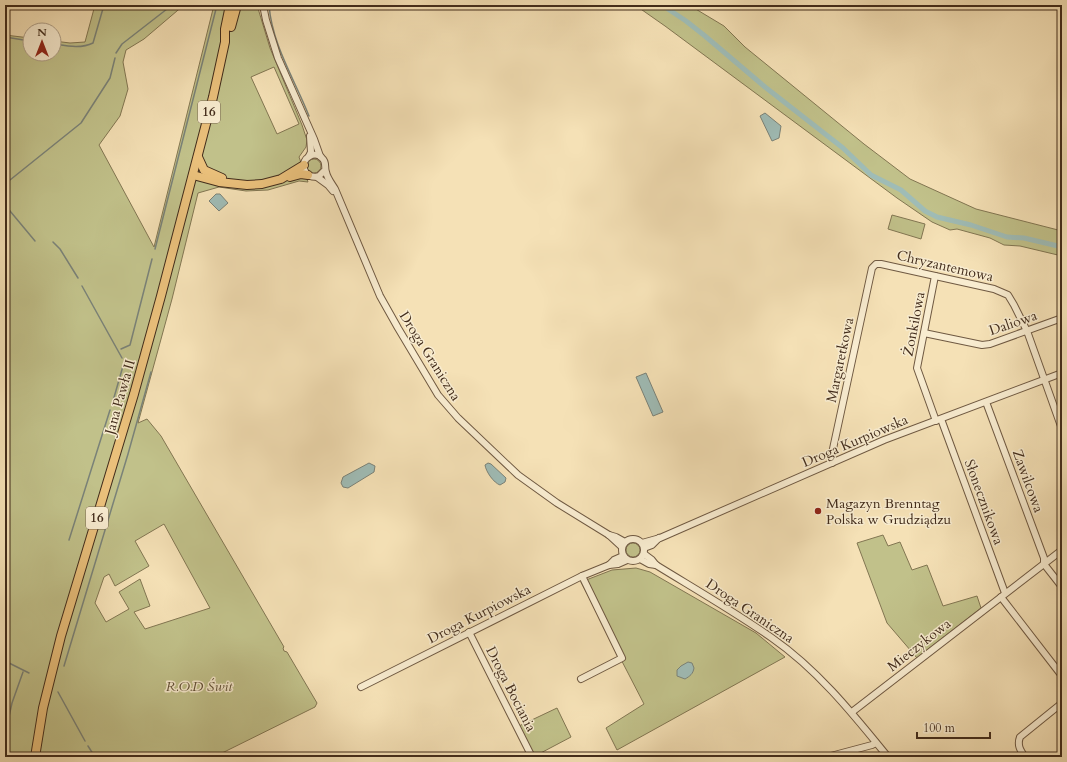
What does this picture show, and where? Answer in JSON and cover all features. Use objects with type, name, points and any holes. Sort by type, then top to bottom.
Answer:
[{"type":"main road","name":"Jana Pawła II","points":[[34,757],[61,636],[140,373],[198,157],[225,42],[225,29],[230,5]]},
{"type":"main road","name":"Jana Pawła II","points":[[225,42],[237,5]]},
{"type":"main road","points":[[198,157],[204,170],[238,184]]},
{"type":"main road","points":[[281,179],[304,165]]},
{"type":"main road","points":[[193,174],[219,182],[238,184],[262,184],[301,174],[308,175]]},
{"type":"street","points":[[263,5],[278,58],[310,130],[320,156],[326,164],[322,175],[317,177],[308,175],[304,169],[305,160],[309,156],[312,146],[310,130]]},
{"type":"street","points":[[309,156],[320,156]]},
{"type":"street","name":"Droga Graniczna","points":[[325,170],[375,285],[389,312],[438,395],[458,418],[518,475],[566,509],[623,544]]},
{"type":"street","name":"Droga Graniczna","points":[[317,177],[328,185],[336,195]]},
{"type":"street","name":"Chryzantemowa","points":[[876,264],[994,289],[1008,295],[1027,331],[1062,429]]},
{"type":"street","name":"Margaretkowa","points":[[832,463],[831,458],[872,268],[876,264]]},
{"type":"street","name":"Żonkilowa","points":[[935,276],[917,368],[939,420]]},
{"type":"street","name":"Daliowa","points":[[924,333],[982,344],[990,344],[1062,318]]},
{"type":"street","name":"Droga Kurpiowska","points":[[642,551],[660,538],[884,440],[1062,373]]},
{"type":"street","name":"Zawilcowa","points":[[986,402],[1044,558],[1044,564],[1062,587]]},
{"type":"street","name":"Słonecznikowa","points":[[939,420],[1003,595]]},
{"type":"street","points":[[635,539],[642,551],[634,562],[625,558],[623,544],[635,539]]},
{"type":"street","name":"Mieczykowa","points":[[852,712],[1062,550]]},
{"type":"street","name":"Droga Graniczna","points":[[642,551],[649,564],[656,565],[772,638],[795,656],[822,680],[852,712],[888,757]]},
{"type":"street","name":"Droga Kurpiowska","points":[[361,687],[582,576],[609,565],[614,560],[625,558]]},
{"type":"street","points":[[581,679],[622,658],[582,576]]},
{"type":"street","points":[[1003,595],[1062,676]]},
{"type":"street","name":"Droga Bociania","points":[[469,632],[532,757]]},
{"type":"street","points":[[1025,757],[1020,750],[1018,742],[1020,737],[1062,703]]},
{"type":"street","points":[[827,757],[876,743]]},
{"type":"green space","name":"R.O.D Świt","points":[[95,5],[184,5],[144,39],[126,50],[123,62],[128,89],[120,116],[99,145],[154,247],[214,5],[257,5],[270,48],[307,140],[306,147],[299,157],[308,182],[299,181],[268,190],[246,191],[219,187],[198,193],[172,299],[138,423],[147,419],[161,436],[284,647],[284,651],[287,652],[317,703],[315,707],[214,757],[5,757],[5,35],[22,37],[22,62],[62,62],[62,42],[85,42]],"holes":[[[274,67],[299,124],[277,134],[251,77]],[[164,524],[210,608],[145,629],[134,612],[150,606],[140,579],[119,592],[129,609],[106,622],[95,603],[104,577],[109,574],[115,586],[149,566],[135,541]]]},
{"type":"green space","points":[[635,5],[689,5],[724,26],[745,47],[864,144],[910,179],[976,209],[1062,231],[1062,256],[1020,246],[1004,245],[990,238],[957,229],[950,230],[932,222],[897,198]]},
{"type":"green space","points":[[314,159],[319,161],[321,166],[319,171],[314,173],[309,171],[307,166],[309,161]]},
{"type":"green space","points":[[892,215],[925,224],[921,239],[888,229]]},
{"type":"green space","points":[[883,535],[888,546],[900,542],[912,570],[927,565],[943,606],[977,596],[981,608],[917,658],[887,623],[857,543]]},
{"type":"green space","points":[[630,543],[636,543],[640,547],[640,553],[636,557],[630,557],[626,553],[626,547]]},
{"type":"green space","points":[[636,568],[650,572],[756,633],[785,657],[617,750],[606,728],[644,704],[581,582],[612,570]]},
{"type":"green space","points":[[557,708],[571,737],[535,756],[519,726]]},
{"type":"water","points":[[765,113],[781,126],[779,138],[772,141],[760,116]]},
{"type":"water","points":[[216,194],[220,194],[228,203],[219,211],[209,201]]},
{"type":"water","points":[[646,373],[663,412],[653,416],[636,377]]},
{"type":"water","points":[[369,463],[375,466],[374,472],[348,488],[343,487],[341,483],[343,477]]},
{"type":"water","points":[[488,463],[506,478],[505,482],[500,485],[493,480],[485,465]]},
{"type":"water","points":[[688,662],[692,663],[694,668],[690,676],[685,679],[677,676],[677,670]]},
{"type":"waterway","points":[[62,45],[84,46],[93,43],[104,5]]},
{"type":"waterway","points":[[155,249],[217,5]]},
{"type":"waterway","points":[[269,5],[271,20],[279,48],[309,116]]},
{"type":"waterway","points":[[662,5],[705,36],[765,87],[843,148],[871,175],[901,190],[925,211],[937,217],[971,225],[1007,237],[1024,238],[1062,247]]},
{"type":"waterway","points":[[116,53],[122,44],[167,9]]},
{"type":"waterway","points":[[5,37],[22,40]]},
{"type":"waterway","points":[[5,184],[81,123],[110,78],[115,58]]},
{"type":"waterway","points":[[5,205],[35,241]]},
{"type":"waterway","points":[[53,242],[60,249],[78,278]]},
{"type":"waterway","points":[[121,349],[130,345],[152,259]]},
{"type":"waterway","points":[[82,286],[122,358]]},
{"type":"waterway","points":[[113,401],[123,366]]},
{"type":"waterway","points":[[64,666],[128,454],[151,372]]},
{"type":"waterway","points":[[69,540],[110,410]]},
{"type":"waterway","points":[[5,661],[29,673]]},
{"type":"waterway","points":[[5,734],[12,703],[23,672]]},
{"type":"waterway","points":[[58,692],[85,741]]},
{"type":"waterway","points":[[88,746],[95,757]]},
{"type":"place","name":"Magazyn Brenntag Polska w Grudziądzu","points":[[818,511]]}]
